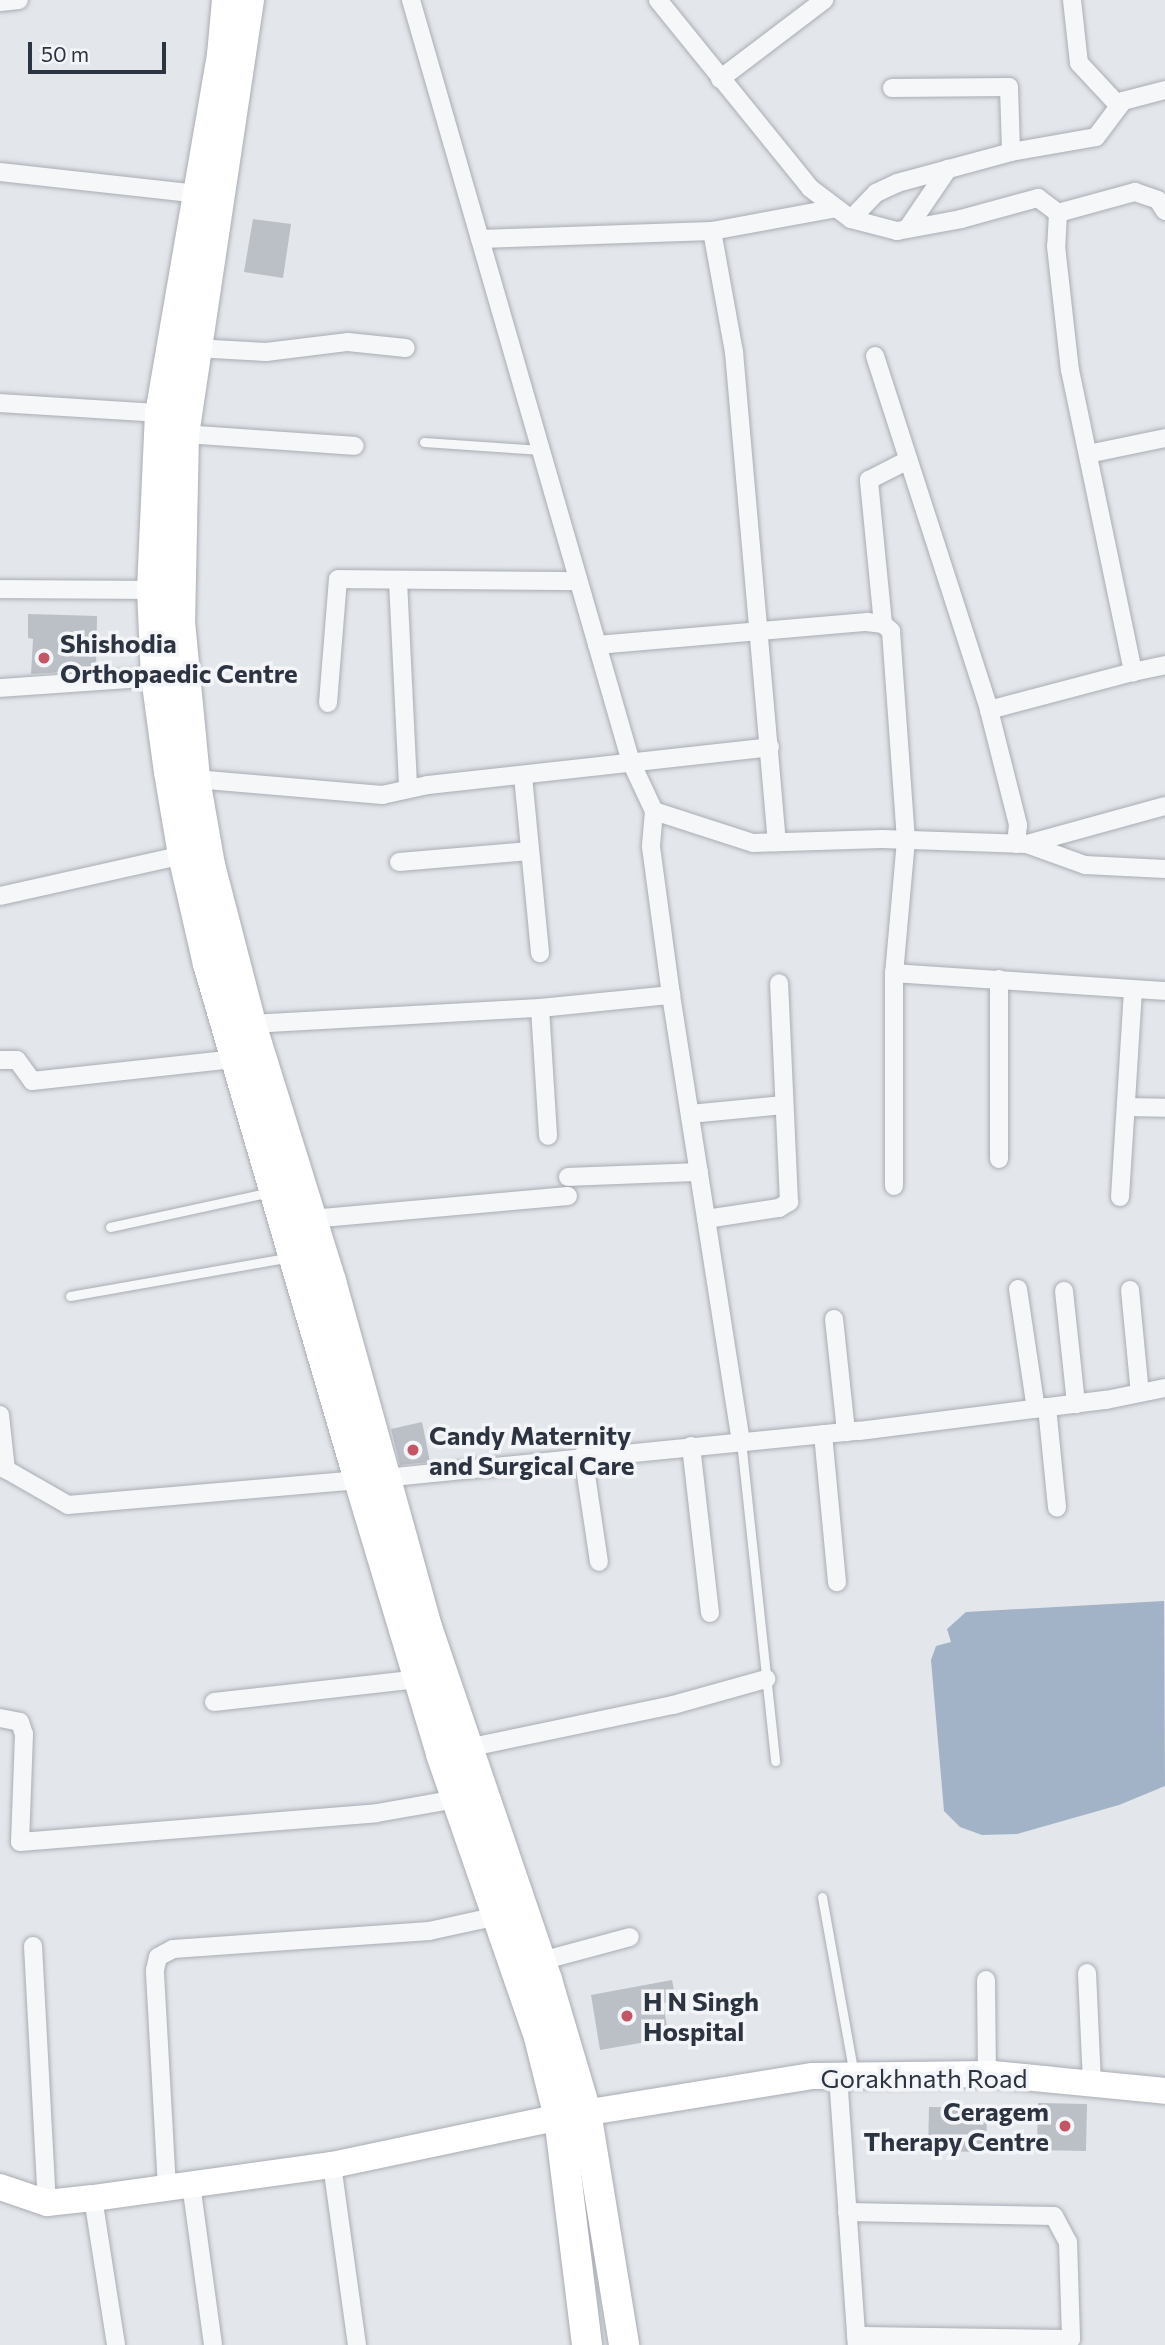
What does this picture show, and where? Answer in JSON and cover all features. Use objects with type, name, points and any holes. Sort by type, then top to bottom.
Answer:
[{"type":"main road","points":[[227,0],[198,194],[160,413],[152,590],[156,677],[183,855],[236,1059],[296,1256],[541,1961],[624,2345]]},
{"type":"main road","points":[[249,0],[184,434],[180,622],[195,779],[210,865],[251,1024],[312,1219],[418,1679],[456,1799],[539,2037],[573,2115],[587,2345]]},
{"type":"main road","name":"Gorakhnath Road","points":[[47,2203],[93,2199],[332,2165],[573,2115],[846,2076],[987,2074],[1165,2091]]},
{"type":"main road","points":[[0,2187],[47,2203]]},
{"type":"street","points":[[0,2],[19,0]]},
{"type":"street","points":[[411,0],[631,762],[654,811],[651,847],[671,995],[741,1441]]},
{"type":"street","points":[[658,0],[810,188],[843,213],[897,231],[1038,198],[1058,213]]},
{"type":"street","points":[[720,79],[824,0]]},
{"type":"street","points":[[1072,0],[1079,64],[1119,106]]},
{"type":"street","points":[[892,88],[1009,87],[1011,152]]},
{"type":"street","points":[[480,239],[712,231],[843,213],[886,187],[1011,152],[1096,137],[1119,106],[1129,98],[1165,90]]},
{"type":"street","points":[[907,229],[948,169]]},
{"type":"street","points":[[0,172],[198,194]]},
{"type":"street","points":[[1058,213],[1135,192],[1158,200],[1165,211]]},
{"type":"street","points":[[1058,213],[1056,246],[1070,370],[1133,671]]},
{"type":"street","points":[[712,231],[734,352],[778,842]]},
{"type":"street","points":[[195,348],[266,352],[348,342],[405,348]]},
{"type":"street","points":[[875,356],[989,710],[1022,844]]},
{"type":"street","points":[[0,403],[160,413]]},
{"type":"street","points":[[184,434],[355,446]]},
{"type":"street","points":[[1088,454],[1165,438]]},
{"type":"street","points":[[894,1186],[894,975],[906,840],[891,631],[883,624],[869,480],[908,460]]},
{"type":"street","points":[[328,703],[336,580],[578,581]]},
{"type":"street","points":[[398,581],[408,789]]},
{"type":"street","points":[[0,589],[152,590]]},
{"type":"street","points":[[597,645],[883,624]]},
{"type":"street","points":[[989,710],[1133,671],[1165,665]]},
{"type":"street","points":[[0,688],[156,677]]},
{"type":"street","points":[[195,779],[355,796],[769,747]]},
{"type":"street","points":[[523,776],[540,953]]},
{"type":"street","points":[[1022,844],[1165,806]]},
{"type":"street","points":[[654,811],[753,843],[906,840],[1022,844],[1085,865],[1165,869]]},
{"type":"street","points":[[399,862],[530,851]]},
{"type":"street","points":[[0,896],[183,855]]},
{"type":"street","points":[[894,975],[999,979],[1165,991]]},
{"type":"street","points":[[999,979],[999,1159]]},
{"type":"street","points":[[706,1219],[779,1208],[789,1202],[779,983]]},
{"type":"street","points":[[1121,1197],[1133,989]]},
{"type":"street","points":[[251,1024],[540,1008],[671,995]]},
{"type":"street","points":[[540,1008],[548,1136]]},
{"type":"street","points":[[0,1060],[18,1060],[32,1081],[236,1059]]},
{"type":"street","points":[[690,1114],[784,1105]]},
{"type":"street","points":[[1126,1107],[1165,1108]]},
{"type":"street","points":[[568,1177],[699,1172]]},
{"type":"street","points":[[312,1219],[568,1196]]},
{"type":"street","points":[[1018,1289],[1042,1408],[1057,1508]]},
{"type":"street","points":[[1130,1290],[1140,1393]]},
{"type":"street","points":[[1064,1291],[1076,1404]]},
{"type":"street","points":[[834,1320],[846,1432]]},
{"type":"street","points":[[0,1415],[3,1468],[68,1505],[372,1479],[583,1455],[846,1432],[1076,1404],[1165,1388]]},
{"type":"street","points":[[823,1434],[838,1582]]},
{"type":"street","points":[[691,1446],[710,1613]]},
{"type":"street","points":[[583,1455],[599,1562]]},
{"type":"street","points":[[214,1702],[418,1679]]},
{"type":"street","points":[[467,1748],[673,1705],[766,1679]]},
{"type":"street","points":[[0,1718],[20,1722],[24,1734],[20,1842],[377,1813],[456,1799]]},
{"type":"street","points":[[213,2345],[179,2186],[155,1970],[158,1957],[173,1950],[429,1931],[498,1916]]},
{"type":"street","points":[[541,1961],[630,1937]]},
{"type":"street","points":[[33,1945],[47,2203]]},
{"type":"street","points":[[1087,1973],[1091,2084]]},
{"type":"street","points":[[986,1980],[987,2074]]},
{"type":"street","points":[[846,2076],[847,2212],[856,2341],[1071,2342],[1068,2242],[1054,2216],[847,2212]]},
{"type":"street","points":[[332,2165],[357,2345]]},
{"type":"street","points":[[93,2199],[116,2345]]},
{"type":"lane","points":[[424,442],[541,450]]},
{"type":"lane","points":[[110,1227],[276,1191]]},
{"type":"lane","points":[[70,1296],[296,1256]]},
{"type":"lane","points":[[741,1441],[775,1762]]},
{"type":"lane","points":[[822,1897],[846,2076]]},
{"type":"water","points":[[1164,1601],[1165,1786],[1119,1805],[1017,1834],[982,1835],[960,1827],[944,1811],[931,1660],[936,1646],[951,1642],[947,1629],[966,1612]]},
{"type":"building","points":[[253,219],[291,224],[283,278],[244,272]]},
{"type":"building","points":[[28,614],[97,616],[96,670],[31,674],[33,639],[28,638]]},
{"type":"building","points":[[422,1422],[430,1462],[400,1465],[391,1429]]},
{"type":"building","points":[[672,1980],[676,2001],[663,2003],[669,2038],[600,2050],[591,1995]]},
{"type":"building","points":[[1038,2103],[1087,2104],[1086,2151],[1037,2150]]},
{"type":"building","points":[[929,2107],[987,2108],[986,2152],[928,2151]]},
{"type":"place","name":"Shishodia Orthopaedic Centre","points":[[44,658]]},
{"type":"place","name":"Candy Maternity and Surgical Care","points":[[413,1450]]},
{"type":"place","name":"H N Singh Hospital","points":[[627,2016]]},
{"type":"place","name":"Ceragem Therapy Centre","points":[[1065,2126]]}]
